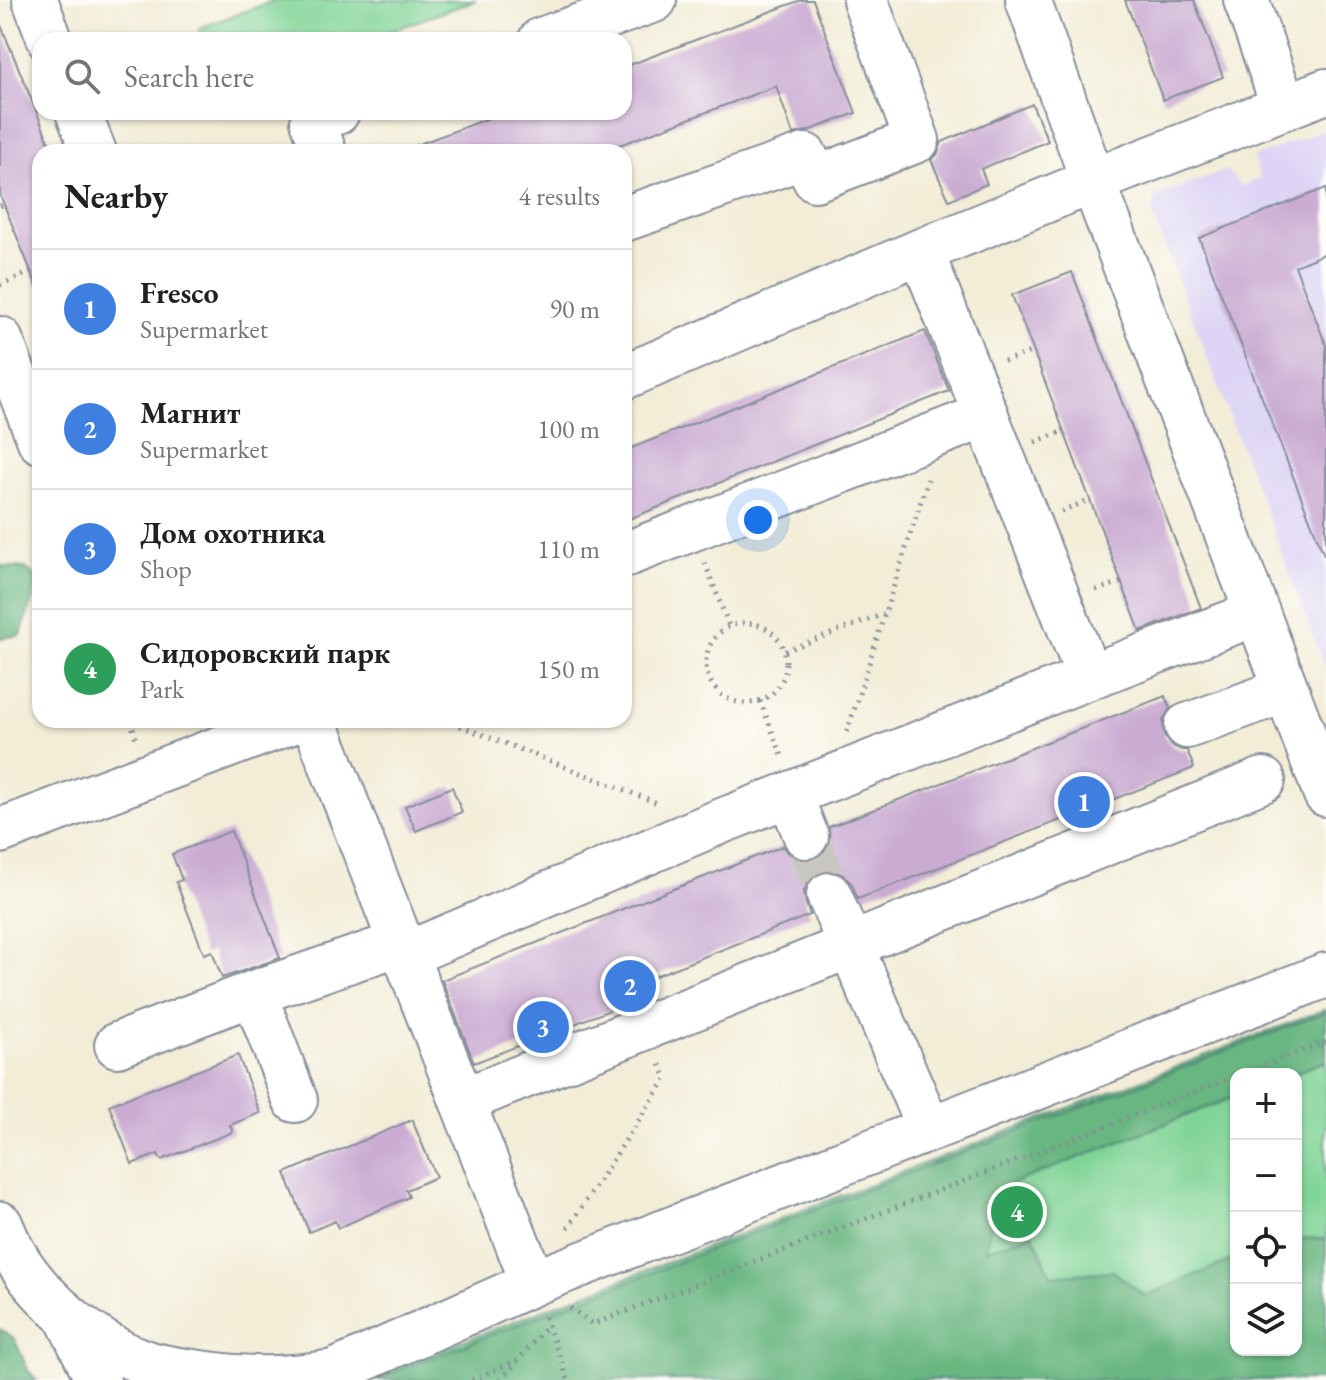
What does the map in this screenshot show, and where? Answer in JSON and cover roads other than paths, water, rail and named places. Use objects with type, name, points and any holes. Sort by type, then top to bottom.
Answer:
[{"type":"street","points":[[35,0],[47,32]]},
{"type":"street","points":[[564,32],[654,0]]},
{"type":"street","points":[[632,216],[805,156],[815,179],[917,140],[865,0]]},
{"type":"street","points":[[1028,0],[1093,181],[1257,613],[1304,708],[1326,794]]},
{"type":"street","points":[[1246,0],[1284,107]]},
{"type":"street","points":[[632,374],[921,251],[1326,91]]},
{"type":"street","points":[[81,120],[91,144]]},
{"type":"street","points":[[316,120],[313,121],[321,144]]},
{"type":"street","points":[[921,251],[1089,677]]},
{"type":"street","points":[[0,339],[32,421]]},
{"type":"street","points":[[632,552],[986,415]]},
{"type":"street","points":[[117,1045],[254,993],[403,949],[714,824],[1257,613]]},
{"type":"street","points":[[1187,726],[1304,708]]},
{"type":"street","points":[[0,831],[275,728]]},
{"type":"street","points":[[317,728],[533,1283]]},
{"type":"street","points":[[462,1101],[1263,780]]},
{"type":"street","points":[[790,795],[806,836]]},
{"type":"street","points":[[829,895],[929,1129]]},
{"type":"street","points":[[0,1224],[13,1253],[66,1315],[114,1348],[139,1360],[215,1378],[299,1378],[334,1372],[533,1283],[1326,975]]},
{"type":"street","points":[[254,993],[295,1100]]},
{"type":"street","points":[[66,1315],[98,1380]]},
{"type":"tunnel","points":[[806,836],[829,895]]},
{"type":"place","name":"Fresco","points":[[1084,802]]},
{"type":"place","name":"Магнит","points":[[630,986]]},
{"type":"place","name":"Дом охотника","points":[[543,1027]]},
{"type":"place","name":"Сидоровский парк","points":[[1017,1212]]}]
